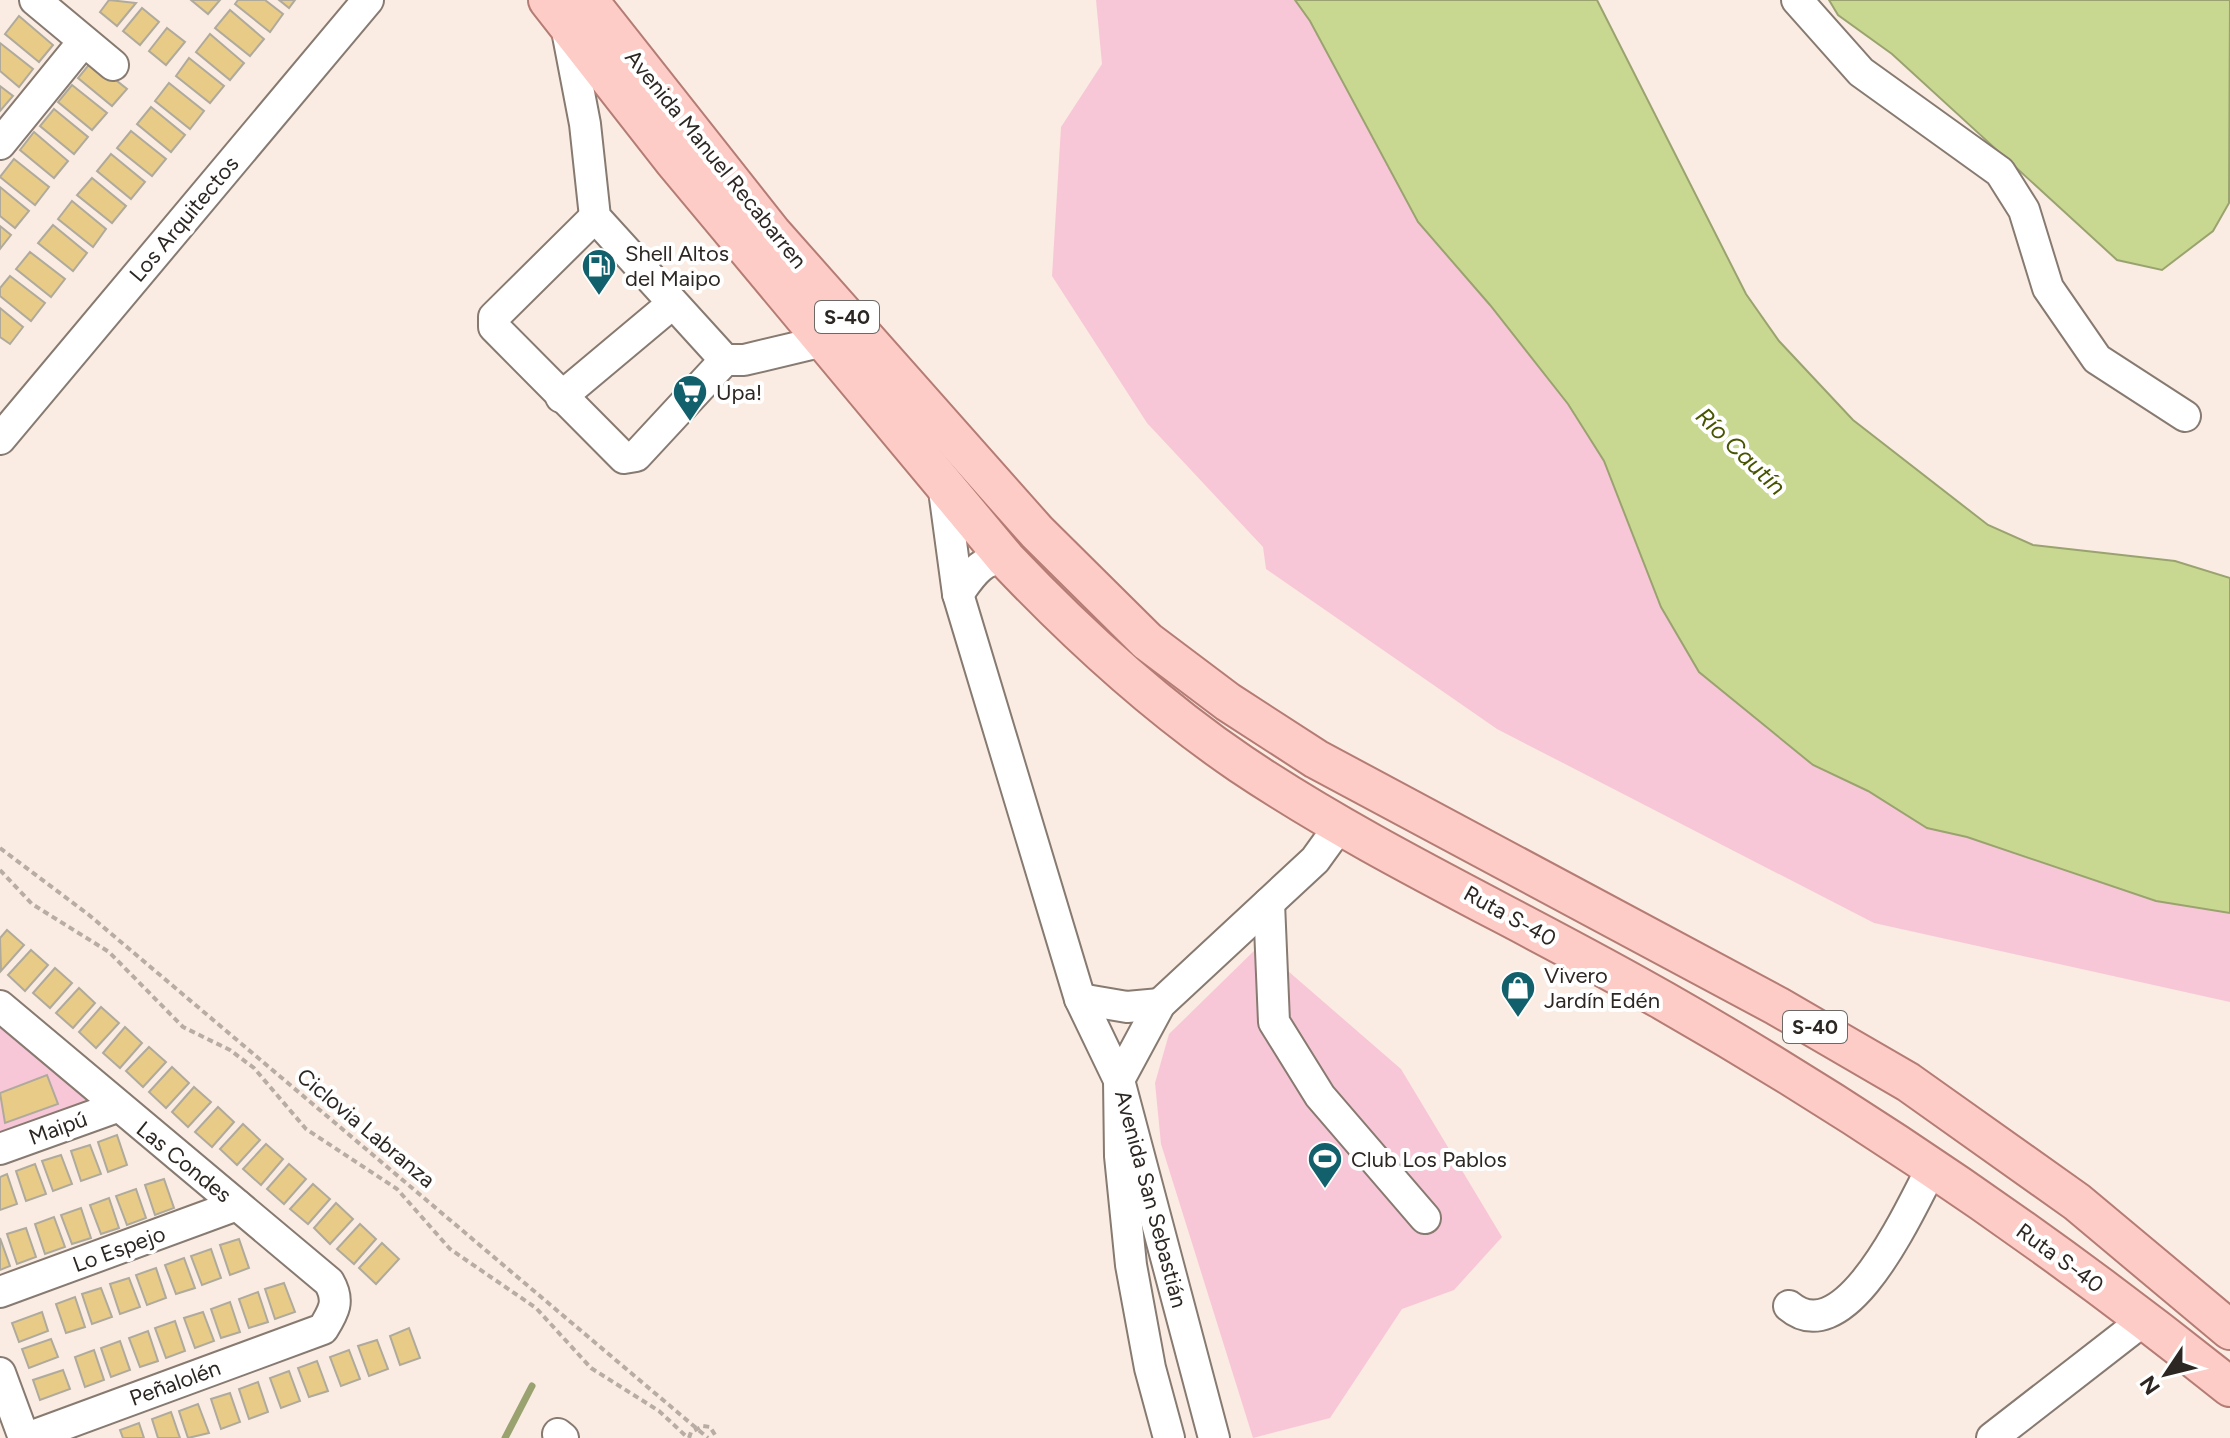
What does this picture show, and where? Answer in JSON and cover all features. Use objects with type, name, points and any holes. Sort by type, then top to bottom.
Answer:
[{"type":"main road","name":"Avenida Manuel Recabarren","points":[[567,8],[824,341],[1006,559]]},
{"type":"main road","name":"Avenida Manuel Recabarren","points":[[567,8],[1037,532]]},
{"type":"main road","name":"Ruta S-40","points":[[1037,532],[1147,641],[1272,731],[1361,785],[1777,1006],[1908,1082],[2077,1202],[2230,1330]]},
{"type":"main road","name":"Ruta S-40","points":[[1006,559],[1071,626],[1151,698],[1243,765],[1341,824],[1663,1001],[1932,1168],[2144,1320],[2230,1387]]},
{"type":"main road","points":[[1341,824],[1361,785]]},
{"type":"street","points":[[35,0],[113,65]]},
{"type":"street","name":"Los Arquitectos","points":[[0,439],[368,0]]},
{"type":"street","points":[[1797,0],[1861,72],[2000,172],[2024,210],[2048,288],[2097,359],[2185,416]]},
{"type":"street","points":[[567,8],[585,124],[595,217],[725,360],[744,360],[824,341]]},
{"type":"street","points":[[0,144],[83,42]]},
{"type":"street","points":[[595,217],[493,322],[561,397],[624,458],[636,456],[725,360]]},
{"type":"street","points":[[561,397],[672,304]]},
{"type":"street","points":[[943,483],[958,594],[1080,999],[1119,1080]]},
{"type":"street","points":[[958,594],[979,567],[994,558],[1006,559]]},
{"type":"street","points":[[1119,1080],[1160,1004],[1315,860],[1341,824]]},
{"type":"street","points":[[1269,903],[1274,1022],[1320,1096],[1425,1218]]},
{"type":"street","points":[[1080,999],[1127,1007],[1160,1004]]},
{"type":"street","name":"Las Condes","points":[[0,1006],[329,1282],[336,1294],[335,1309],[323,1329]]},
{"type":"street","name":"Avenida San Sebastián","points":[[1119,1080],[1120,1156],[1131,1265],[1150,1368],[1169,1438]]},
{"type":"street","name":"Avenida San Sebastián","points":[[1119,1080],[1214,1438]]},
{"type":"street","name":"Maipú","points":[[0,1149],[117,1107]]},
{"type":"street","points":[[1789,1306],[1797,1312],[1816,1316],[1858,1290],[1882,1261],[1932,1168]]},
{"type":"street","name":"Lo Espejo","points":[[0,1292],[237,1205]]},
{"type":"street","points":[[1992,1438],[2144,1320]]},
{"type":"street","name":"Peñalolén","points":[[26,1438],[323,1329]]},
{"type":"street","points":[[0,1373],[26,1438]]},
{"type":"path","name":"Ciclovia Labranza","points":[[0,848],[89,915],[708,1438]]},
{"type":"path","points":[[0,870],[32,904],[109,952],[183,1027],[230,1050],[254,1068],[306,1129],[397,1189],[444,1244],[536,1308],[591,1368],[659,1411],[688,1438],[696,1428],[710,1427],[717,1438]]},
{"type":"shaded area","points":[[1096,0],[1295,0],[1310,21],[1418,222],[1490,305],[1568,404],[1604,461],[1644,563],[1813,765],[1868,791],[1927,828],[1967,837],[2156,901],[2230,913],[2230,1002],[1874,923],[1497,729],[1266,569],[1263,547],[1147,423],[1052,276],[1061,127],[1102,64]]},
{"type":"shaded area","name":"Club Los Pablos","points":[[1262,943],[1288,971],[1401,1069],[1502,1237],[1454,1290],[1402,1309],[1330,1418],[1253,1438],[1161,1144],[1155,1083],[1169,1034]]},
{"type":"shaded area","points":[[0,1026],[91,1101],[0,1134]]},
{"type":"water","name":"Río Cautín","points":[[1295,0],[1597,0],[1746,294],[1779,341],[1853,420],[1988,525],[2033,545],[2175,561],[2230,578],[2230,913],[2156,901],[1967,837],[1927,828],[1868,791],[1813,765],[1699,672],[1661,607],[1604,461],[1568,404],[1490,305],[1418,222],[1310,21]]},
{"type":"water","points":[[1829,0],[2230,0],[2229,203],[2213,231],[2162,270],[2117,260],[1892,54],[1838,15]]},
{"type":"building","points":[[109,0],[136,3],[117,26],[100,12]]},
{"type":"building","points":[[191,0],[220,0],[208,14]]},
{"type":"building","points":[[238,0],[265,0],[283,14],[270,32],[235,4]]},
{"type":"building","points":[[279,0],[295,0],[289,8]]},
{"type":"building","points":[[142,8],[159,22],[140,45],[123,31]]},
{"type":"building","points":[[230,10],[264,39],[250,56],[215,28]]},
{"type":"building","points":[[19,16],[53,45],[39,62],[5,34]]},
{"type":"building","points":[[167,28],[185,42],[166,65],[149,51]]},
{"type":"building","points":[[210,34],[244,63],[230,80],[196,52]]},
{"type":"building","points":[[0,43],[33,69],[19,87],[0,71]]},
{"type":"building","points":[[189,58],[224,86],[210,103],[176,76]]},
{"type":"building","points":[[92,61],[127,89],[112,106],[78,78]]},
{"type":"building","points":[[169,83],[204,111],[190,129],[155,101]]},
{"type":"building","points":[[72,85],[107,113],[92,130],[58,102]]},
{"type":"building","points":[[0,86],[13,96],[0,111]]},
{"type":"building","points":[[151,107],[185,135],[171,152],[137,124]]},
{"type":"building","points":[[54,109],[88,137],[74,154],[40,126]]},
{"type":"building","points":[[131,131],[166,159],[152,176],[117,148]]},
{"type":"building","points":[[34,132],[68,161],[54,178],[20,150]]},
{"type":"building","points":[[111,154],[145,182],[131,199],[97,171]]},
{"type":"building","points":[[14,159],[49,187],[35,205],[0,177]]},
{"type":"building","points":[[92,178],[126,206],[112,223],[77,195]]},
{"type":"building","points":[[0,187],[29,211],[15,228],[0,216]]},
{"type":"building","points":[[72,201],[106,229],[93,247],[58,219]]},
{"type":"building","points":[[53,225],[87,253],[73,271],[38,243]]},
{"type":"building","points":[[0,226],[11,235],[0,249]]},
{"type":"building","points":[[30,252],[65,279],[51,297],[16,269]]},
{"type":"building","points":[[10,276],[45,303],[31,321],[0,296],[0,288]]},
{"type":"building","points":[[0,308],[23,327],[10,344],[0,337]]},
{"type":"building","points":[[7,930],[24,945],[1,971],[0,938]]},
{"type":"building","points":[[31,950],[48,965],[25,991],[8,975]]},
{"type":"building","points":[[55,968],[72,983],[50,1008],[33,993]]},
{"type":"building","points":[[79,988],[95,1003],[73,1028],[56,1013]]},
{"type":"building","points":[[101,1007],[119,1023],[96,1048],[79,1032]]},
{"type":"building","points":[[125,1027],[142,1043],[120,1068],[103,1053]]},
{"type":"building","points":[[149,1047],[166,1062],[143,1087],[126,1071]]},
{"type":"building","points":[[172,1067],[189,1083],[166,1108],[149,1092]]},
{"type":"building","points":[[47,1075],[58,1104],[5,1123],[0,1093]]},
{"type":"building","points":[[194,1087],[211,1102],[188,1127],[172,1112]]},
{"type":"building","points":[[218,1107],[234,1122],[212,1147],[195,1132]]},
{"type":"building","points":[[243,1124],[260,1140],[237,1165],[220,1149]]},
{"type":"building","points":[[117,1135],[127,1165],[108,1172],[98,1142]]},
{"type":"building","points":[[266,1144],[283,1159],[261,1185],[243,1169]]},
{"type":"building","points":[[90,1145],[101,1174],[81,1181],[71,1151]]},
{"type":"building","points":[[61,1155],[72,1184],[53,1191],[42,1161]]},
{"type":"building","points":[[35,1164],[46,1194],[26,1201],[16,1171]]},
{"type":"building","points":[[289,1164],[306,1179],[284,1204],[267,1189]]},
{"type":"building","points":[[7,1174],[17,1204],[0,1210],[0,1177]]},
{"type":"building","points":[[164,1179],[174,1208],[155,1215],[145,1185]]},
{"type":"building","points":[[313,1184],[330,1199],[308,1224],[290,1209]]},
{"type":"building","points":[[136,1189],[146,1218],[127,1225],[116,1196]]},
{"type":"building","points":[[109,1198],[119,1228],[101,1234],[90,1205]]},
{"type":"building","points":[[336,1203],[353,1219],[330,1244],[314,1228]]},
{"type":"building","points":[[81,1208],[91,1238],[72,1244],[61,1215]]},
{"type":"building","points":[[54,1217],[65,1247],[45,1254],[35,1224]]},
{"type":"building","points":[[360,1224],[376,1239],[354,1264],[337,1249]]},
{"type":"building","points":[[26,1228],[36,1257],[17,1264],[7,1234]]},
{"type":"building","points":[[0,1238],[10,1266],[0,1270]]},
{"type":"building","points":[[239,1239],[249,1268],[230,1275],[220,1245]]},
{"type":"building","points":[[382,1243],[399,1259],[376,1284],[359,1268]]},
{"type":"building","points":[[211,1249],[221,1278],[202,1285],[191,1256]]},
{"type":"building","points":[[184,1258],[195,1288],[176,1294],[165,1265]]},
{"type":"building","points":[[156,1268],[166,1298],[147,1305],[136,1275]]},
{"type":"building","points":[[129,1278],[140,1307],[120,1314],[110,1284]]},
{"type":"building","points":[[284,1283],[295,1312],[275,1319],[265,1289]]},
{"type":"building","points":[[101,1288],[112,1317],[92,1324],[82,1294]]},
{"type":"building","points":[[258,1292],[268,1322],[249,1328],[239,1299]]},
{"type":"building","points":[[75,1297],[85,1327],[66,1333],[56,1304]]},
{"type":"building","points":[[230,1302],[240,1332],[221,1338],[211,1309]]},
{"type":"building","points":[[42,1312],[48,1331],[19,1342],[12,1323]]},
{"type":"building","points":[[203,1312],[214,1341],[195,1348],[184,1318]]},
{"type":"building","points":[[175,1321],[185,1351],[166,1358],[155,1328]]},
{"type":"building","points":[[409,1328],[420,1358],[400,1365],[390,1336]]},
{"type":"building","points":[[148,1331],[158,1361],[140,1367],[129,1338]]},
{"type":"building","points":[[51,1339],[58,1357],[29,1368],[22,1349]]},
{"type":"building","points":[[377,1340],[388,1369],[369,1376],[358,1346]]},
{"type":"building","points":[[120,1341],[130,1370],[111,1377],[101,1348]]},
{"type":"building","points":[[94,1350],[104,1380],[85,1387],[75,1357]]},
{"type":"building","points":[[349,1350],[360,1379],[341,1386],[330,1357]]},
{"type":"building","points":[[317,1361],[328,1391],[309,1397],[298,1368]]},
{"type":"building","points":[[63,1370],[70,1389],[40,1400],[33,1380]]},
{"type":"building","points":[[289,1371],[300,1401],[281,1408],[270,1378]]},
{"type":"building","points":[[258,1382],[268,1412],[249,1419],[239,1389]]},
{"type":"building","points":[[230,1393],[240,1422],[221,1429],[211,1399]]},
{"type":"building","points":[[198,1404],[209,1433],[188,1438],[179,1411]]},
{"type":"building","points":[[171,1412],[180,1438],[158,1438],[152,1419]]},
{"type":"building","points":[[139,1423],[144,1438],[123,1438],[120,1430]]},
{"type":"waterway","points":[[505,1438],[532,1386]]},
{"type":"place","name":"Shell Altos del Maipo","points":[[599,297]]},
{"type":"place","name":"Upa!","points":[[690,423]]},
{"type":"place","name":"Vivero Jardín Edén","points":[[1518,1019]]},
{"type":"place","name":"Club Los Pablos","points":[[1325,1190]]}]
